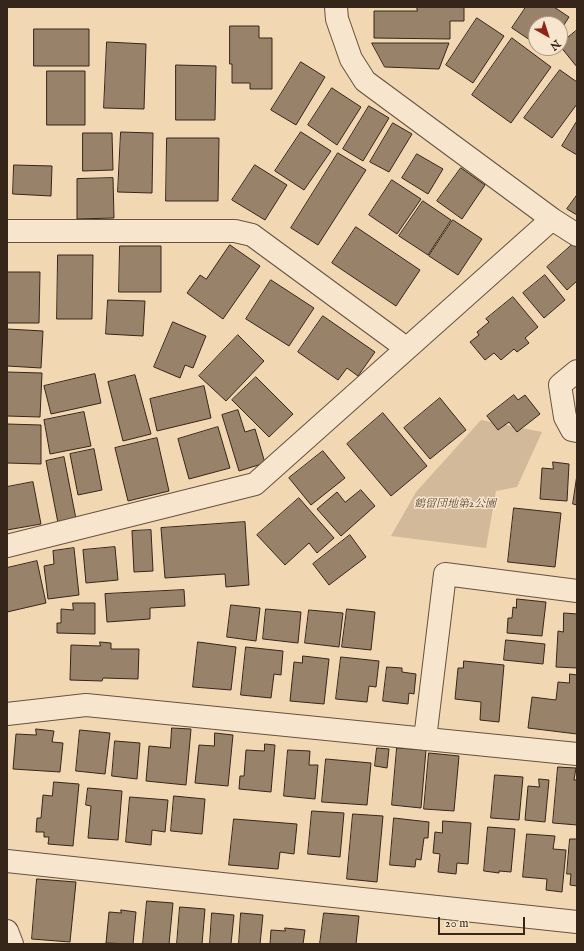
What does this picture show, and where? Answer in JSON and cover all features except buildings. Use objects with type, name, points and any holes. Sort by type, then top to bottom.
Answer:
[{"type":"street","points":[[336,7],[337,19],[351,60],[365,81],[552,219],[577,235]]},
{"type":"street","points":[[7,546],[255,484],[552,219]]},
{"type":"street","points":[[7,231],[235,230],[252,235],[406,348]]},
{"type":"street","points":[[577,371],[560,385],[565,417],[572,430],[577,431]]},
{"type":"street","points":[[425,739],[445,574],[577,591]]},
{"type":"street","points":[[7,714],[86,705],[577,754]]},
{"type":"street","points":[[7,861],[577,922]]},
{"type":"street","points":[[7,931],[12,944]]},
{"type":"green space","name":"鶴留団地第2公園","points":[[481,420],[542,432],[517,487],[496,491],[486,548],[391,536],[416,492]]}]
